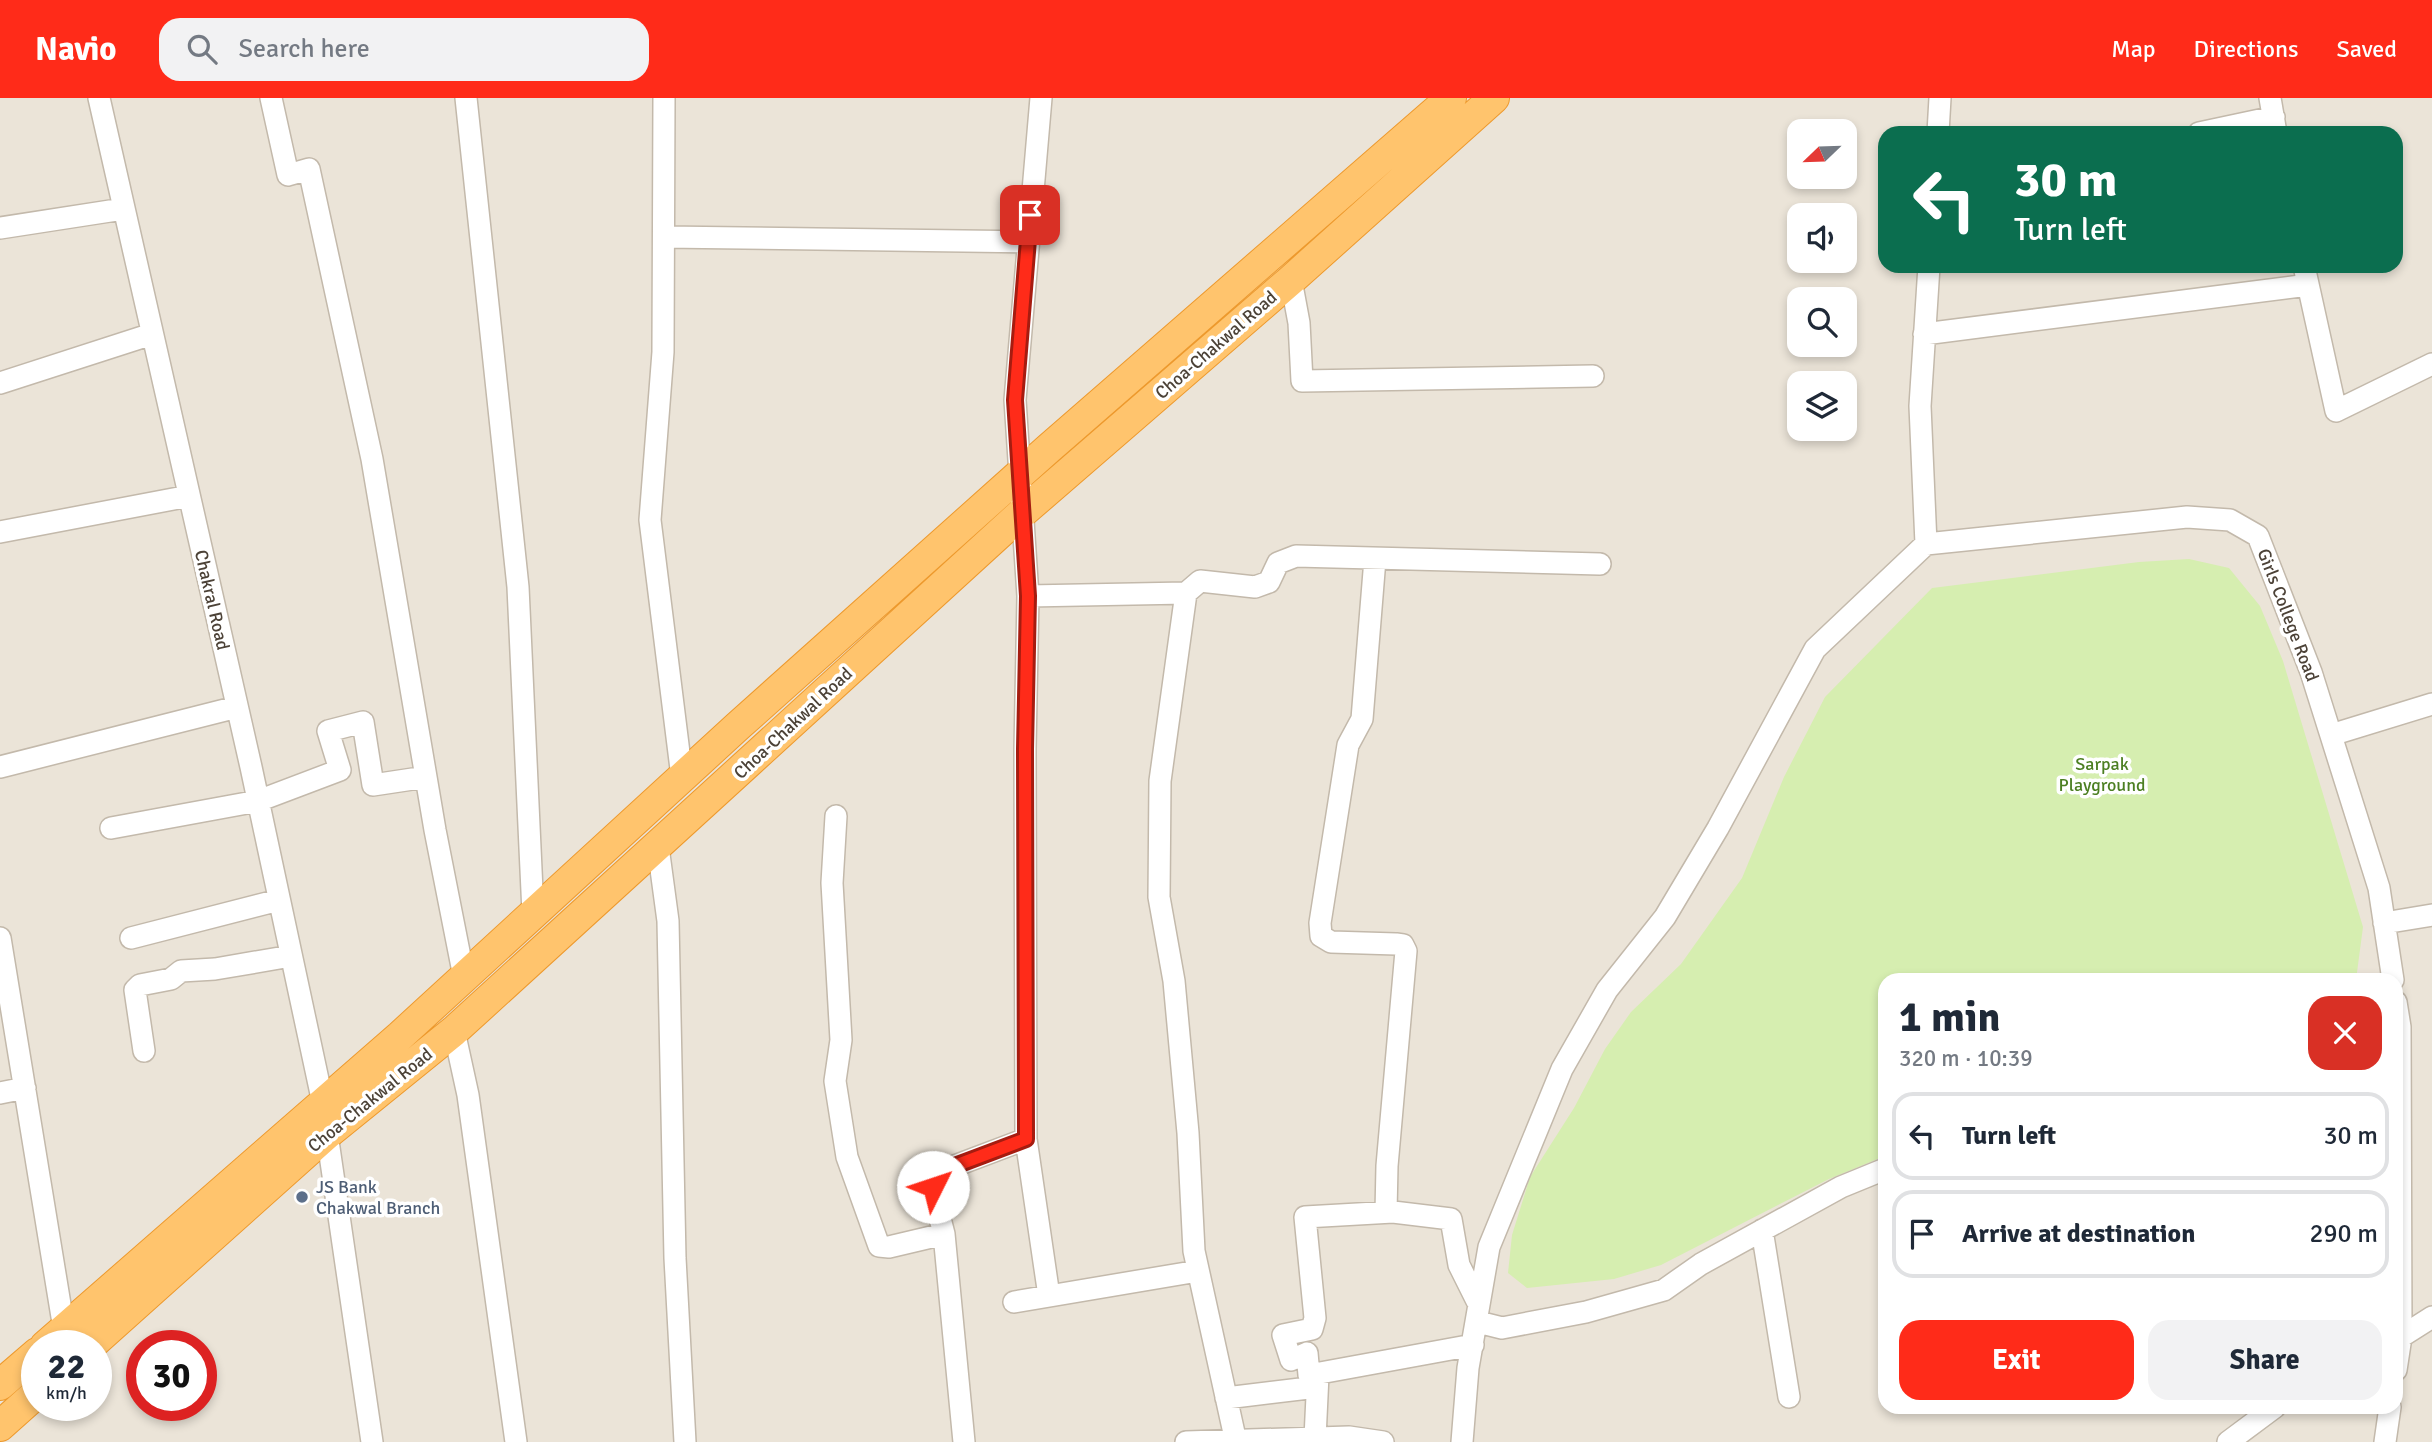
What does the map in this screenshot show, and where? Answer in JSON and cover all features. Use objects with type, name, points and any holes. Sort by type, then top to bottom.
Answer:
[{"type":"highway","points":[[63,1330],[464,977],[682,777],[1021,474],[1451,98]]},
{"type":"highway","name":"Choa-Chakwal Road","points":[[108,1330],[327,1134],[454,1031],[1023,512],[1291,280],[1494,98]]},
{"type":"highway","points":[[0,1385],[21,1367]]},
{"type":"highway","points":[[0,1426],[21,1407]]},
{"type":"street","name":"Chakral Road","points":[[99,98],[258,801],[323,1103]]},
{"type":"street","points":[[271,98],[288,175],[309,169],[372,459],[426,777],[464,977]]},
{"type":"street","points":[[466,98],[518,587],[533,913]]},
{"type":"street","points":[[664,98],[663,352],[650,520],[682,777]]},
{"type":"street","points":[[1041,98],[1015,400],[1028,596],[1025,749],[1026,1139],[1049,1296]]},
{"type":"street","points":[[1938,126],[1940,98]]},
{"type":"street","points":[[2229,126],[2273,116]]},
{"type":"street","points":[[0,228],[123,209]]},
{"type":"street","points":[[664,237],[1028,242]]},
{"type":"street","points":[[1462,1442],[1468,1368],[1489,1247],[1562,1069],[1607,990],[1665,917],[1718,828],[1815,649],[1926,544],[1920,406],[1928,273]]},
{"type":"street","points":[[1924,334],[2306,276],[2336,411],[2432,363]]},
{"type":"street","points":[[1291,280],[1299,323],[1302,381],[1593,376]]},
{"type":"street","points":[[0,383],[152,334]]},
{"type":"street","points":[[0,532],[189,496]]},
{"type":"street","name":"Girls College Road","points":[[1926,544],[2187,517],[2230,520],[2258,536],[2311,672],[2379,888],[2392,973]]},
{"type":"street","points":[[1028,596],[1186,593],[1200,582],[1255,587],[1269,582],[1278,563],[1286,558],[1600,564]]},
{"type":"street","points":[[1375,559],[1362,719],[1348,745],[1320,923],[1321,936],[1331,942],[1396,944],[1403,945],[1406,951],[1387,1166],[1386,1212]]},
{"type":"street","points":[[1186,593],[1160,781],[1158,897],[1174,981],[1198,1270],[1236,1440]]},
{"type":"street","points":[[2331,735],[2432,704]]},
{"type":"street","points":[[0,767],[237,707]]},
{"type":"street","points":[[111,828],[258,801],[340,770],[328,731],[363,722],[373,785],[426,777]]},
{"type":"street","points":[[836,816],[832,883],[841,1040],[835,1080],[847,1157],[879,1246],[889,1247],[944,1234]]},
{"type":"street","points":[[658,847],[668,921],[675,1258],[683,1441]]},
{"type":"street","points":[[131,937],[279,900]]},
{"type":"street","points":[[2384,923],[2432,915]]},
{"type":"street","points":[[0,938],[24,1088],[53,1330]]},
{"type":"street","points":[[144,1051],[135,1003],[135,990],[140,985],[172,979],[181,971],[215,969],[291,956]]},
{"type":"street","points":[[454,1031],[468,1096],[516,1442]]},
{"type":"street","points":[[0,1093],[24,1088]]},
{"type":"street","points":[[327,1134],[372,1442]]},
{"type":"street","points":[[964,1442],[944,1234],[933,1187],[936,1178],[944,1170],[1026,1139]]},
{"type":"street","points":[[1317,1381],[1309,1375],[1307,1353],[1291,1360],[1283,1335],[1312,1329],[1315,1318],[1305,1217],[1386,1212],[1451,1219],[1459,1265],[1477,1312],[1502,1328],[1586,1312],[1664,1290],[1701,1264],[1762,1230],[1841,1187],[1878,1172]]},
{"type":"street","points":[[1762,1230],[1788,1397]]},
{"type":"street","points":[[1014,1302],[1198,1270]]},
{"type":"street","points":[[2403,1336],[2432,1317]]},
{"type":"street","points":[[1226,1398],[1317,1381],[1473,1345]]},
{"type":"street","points":[[1315,1438],[1317,1381]]},
{"type":"street","points":[[2228,1442],[2251,1435],[2269,1414]]},
{"type":"street","points":[[2385,1442],[2389,1414]]},
{"type":"street","points":[[1186,1442],[1349,1437],[1383,1442]]},
{"type":"shaded area","points":[[0,98],[2432,98],[2432,1442],[0,1442]]},
{"type":"green space","name":"Sarpak Playground","points":[[2189,559],[2229,568],[2260,606],[2283,661],[2363,927],[2357,973],[1878,973],[1878,1159],[1829,1179],[1661,1265],[1614,1279],[1527,1288],[1508,1273],[1512,1235],[1530,1177],[1574,1108],[1605,1049],[1631,1012],[1681,964],[1742,878],[1784,777],[1825,697],[1932,588],[2139,562]]},
{"type":"place","name":"JS Bank Chakwal Branch","points":[[302,1197]]},
{"type":"route","points":[[933,1187],[936,1178],[944,1170],[1026,1139],[1025,749],[1028,596],[1015,400],[1030,215]]}]
